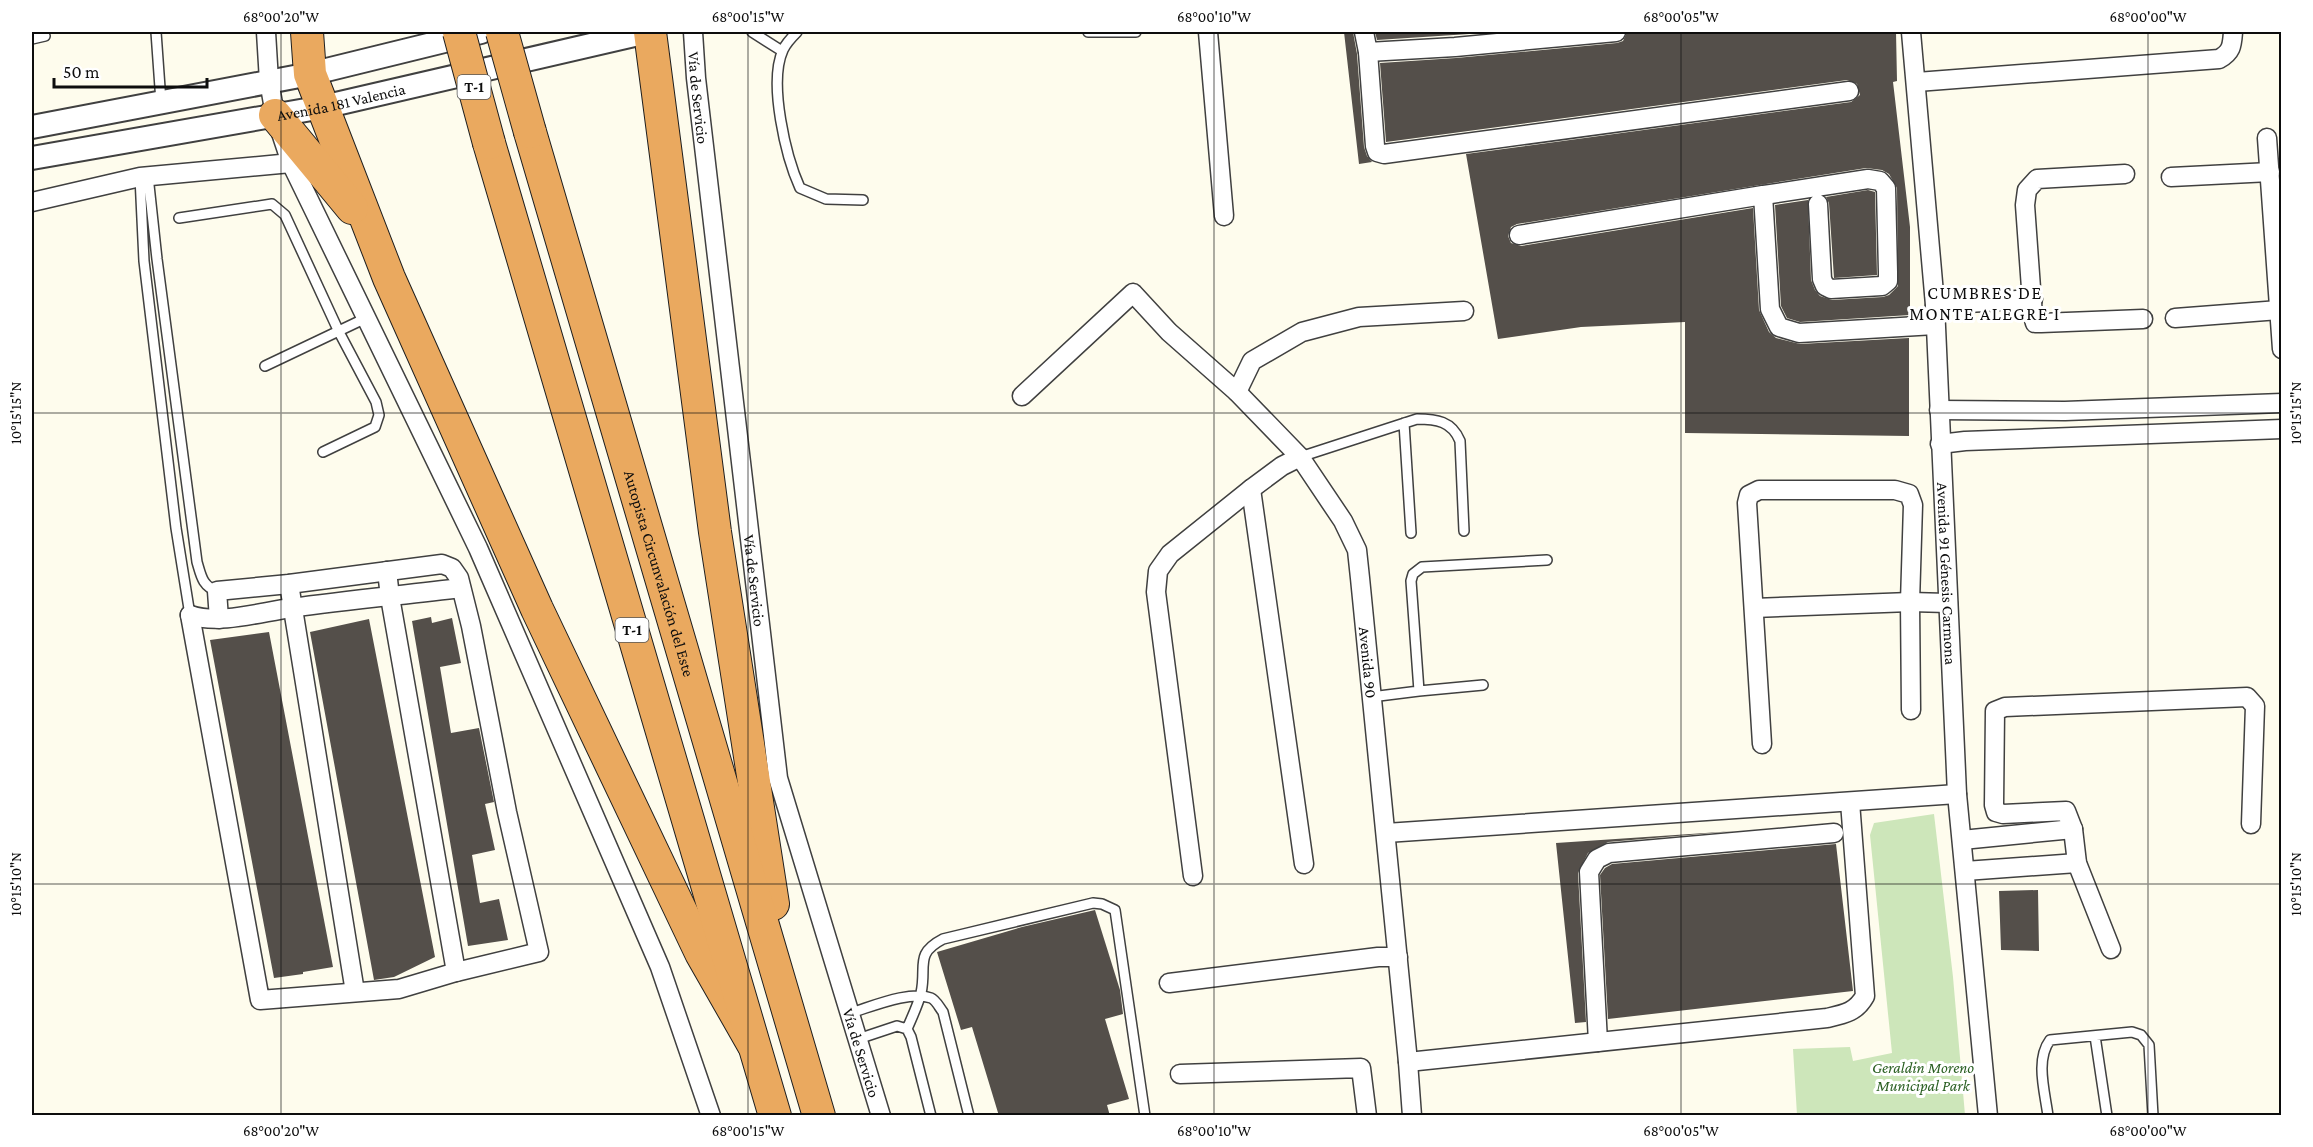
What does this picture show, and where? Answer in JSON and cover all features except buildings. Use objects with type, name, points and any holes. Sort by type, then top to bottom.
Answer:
[{"type":"highway","points":[[307,32],[310,74],[389,278],[537,609],[702,953],[753,1044]]},
{"type":"highway","name":"T-1","points":[[459,32],[489,143],[775,1116]]},
{"type":"highway","name":"Autopista Circunvalación del Este","points":[[502,32],[819,1116]]},
{"type":"highway","points":[[648,32],[715,532],[793,1029]]},
{"type":"highway","points":[[275,116],[333,183],[372,235]]},
{"type":"street","points":[[266,32],[269,81],[275,116],[291,163],[478,548],[651,945],[711,1116]]},
{"type":"street","name":"Avenida 181 Valencia","points":[[32,127],[310,74],[481,32]]},
{"type":"street","name":"Avenida 181 Valencia","points":[[32,158],[323,107],[648,32]]},
{"type":"street","name":"Vía de Servicio","points":[[693,32],[696,78],[778,778],[881,1116]]},
{"type":"street","points":[[1208,32],[1224,216]]},
{"type":"street","points":[[1364,32],[1368,52],[1374,146],[1377,152],[1384,154],[1849,91]]},
{"type":"street","points":[[1455,47],[1495,32]]},
{"type":"street","points":[[1368,52],[1455,47],[1616,32]]},
{"type":"street","name":"Avenida 91 Génesis Carmona","points":[[1911,32],[1935,305],[1957,794],[1988,1116]]},
{"type":"street","points":[[1917,82],[2219,59],[2227,55],[2232,48],[2233,32]]},
{"type":"street","points":[[2267,138],[2282,349]]},
{"type":"street","points":[[32,202],[144,176],[291,163]]},
{"type":"street","points":[[2170,177],[2270,172]]},
{"type":"street","points":[[2125,174],[2037,179],[2027,190],[2025,205],[2035,323],[2143,319]]},
{"type":"street","points":[[1764,195],[1868,179],[1880,181],[1886,188],[1888,281],[1882,286],[1831,289],[1825,286],[1822,279],[1818,204]]},
{"type":"street","points":[[1519,235],[1763,195],[1770,309],[1779,327],[1799,333],[1935,325]]},
{"type":"street","name":"Avenida 90","points":[[1022,396],[1133,293],[1169,332],[1237,392],[1300,457],[1343,521],[1357,550],[1412,1116]]},
{"type":"street","points":[[1935,305],[2033,299]]},
{"type":"street","points":[[2175,318],[2279,310]]},
{"type":"street","points":[[1237,392],[1252,361],[1302,332],[1359,317],[1464,311]]},
{"type":"street","points":[[1939,410],[2065,411],[2282,403]]},
{"type":"street","points":[[1940,444],[1965,441],[2282,429]]},
{"type":"street","points":[[1193,876],[1156,592],[1158,572],[1170,554],[1251,489],[1282,466],[1300,457]]},
{"type":"street","points":[[1251,489],[1304,864]]},
{"type":"street","points":[[1762,744],[1747,503],[1749,495],[1759,490],[1895,490],[1909,494],[1913,505],[1910,602],[1911,710]]},
{"type":"street","points":[[219,619],[217,591],[442,564],[452,568],[459,578],[471,626],[507,812],[539,952],[456,972],[399,989],[260,1000],[190,615],[219,619],[292,607],[461,588]]},
{"type":"street","points":[[387,571],[456,972]]},
{"type":"street","points":[[289,584],[355,992]]},
{"type":"street","points":[[1754,608],[1910,602],[1948,603]]},
{"type":"street","points":[[2111,949],[2077,863],[2073,829],[2066,811],[2002,814],[1996,812],[1994,805],[1995,711],[2005,707],[2247,697],[2255,706],[2251,824]]},
{"type":"street","points":[[1386,833],[1957,794]]},
{"type":"street","points":[[1408,1062],[1827,1018],[1849,1013],[1859,1006],[1865,996],[1850,802]]},
{"type":"street","points":[[1962,840],[2073,829]]},
{"type":"street","points":[[1598,1042],[1588,872],[1597,859],[1609,853],[1833,833]]},
{"type":"street","points":[[1965,871],[2077,863]]},
{"type":"street","points":[[1169,983],[1378,957],[1398,957]]},
{"type":"street","points":[[1180,1074],[1361,1068],[1367,1116]]},
{"type":"lane","points":[[156,32],[162,102]]},
{"type":"lane","points":[[752,32],[782,51]]},
{"type":"lane","points":[[797,32],[782,51],[776,84],[781,120],[793,173],[800,188],[826,199],[863,200]]},
{"type":"lane","points":[[1088,32],[1136,32]]},
{"type":"lane","points":[[32,39],[45,36]]},
{"type":"lane","points":[[144,176],[197,562],[203,582],[208,588],[217,591]]},
{"type":"lane","points":[[144,176],[144,261],[176,528],[190,615]]},
{"type":"lane","points":[[179,218],[272,204],[285,215],[339,332],[376,402],[379,415],[375,427],[323,452]]},
{"type":"lane","points":[[265,366],[366,318]]},
{"type":"lane","points":[[1300,457],[1417,419],[1435,419],[1449,424],[1460,441],[1464,531]]},
{"type":"lane","points":[[1404,423],[1411,533]]},
{"type":"lane","points":[[1419,691],[1411,581],[1413,574],[1422,567],[1547,560]]},
{"type":"lane","points":[[1371,697],[1483,685]]},
{"type":"lane","points":[[907,1029],[920,996],[923,960],[929,947],[943,939],[1093,903],[1102,904],[1115,910],[1145,1116]]},
{"type":"lane","points":[[850,1013],[902,998],[920,996],[933,999],[943,1012],[969,1116]]},
{"type":"lane","points":[[858,1039],[897,1026],[907,1029],[931,1116]]},
{"type":"lane","points":[[2048,1116],[2042,1059],[2044,1047],[2050,1040],[2132,1032],[2141,1035],[2149,1045],[2153,1116]]},
{"type":"lane","points":[[2095,1036],[2107,1116]]},
{"type":"green space","name":"Geraldin Moreno Municipal Park","points":[[1934,814],[1953,977],[1965,1115],[1797,1115],[1793,1049],[1850,1047],[1853,1061],[1892,1053],[1870,835],[1874,823]]},
{"type":"district","name":"CUMBRES DE MONTE ALEGRE I","points":[[1985,303]]}]
